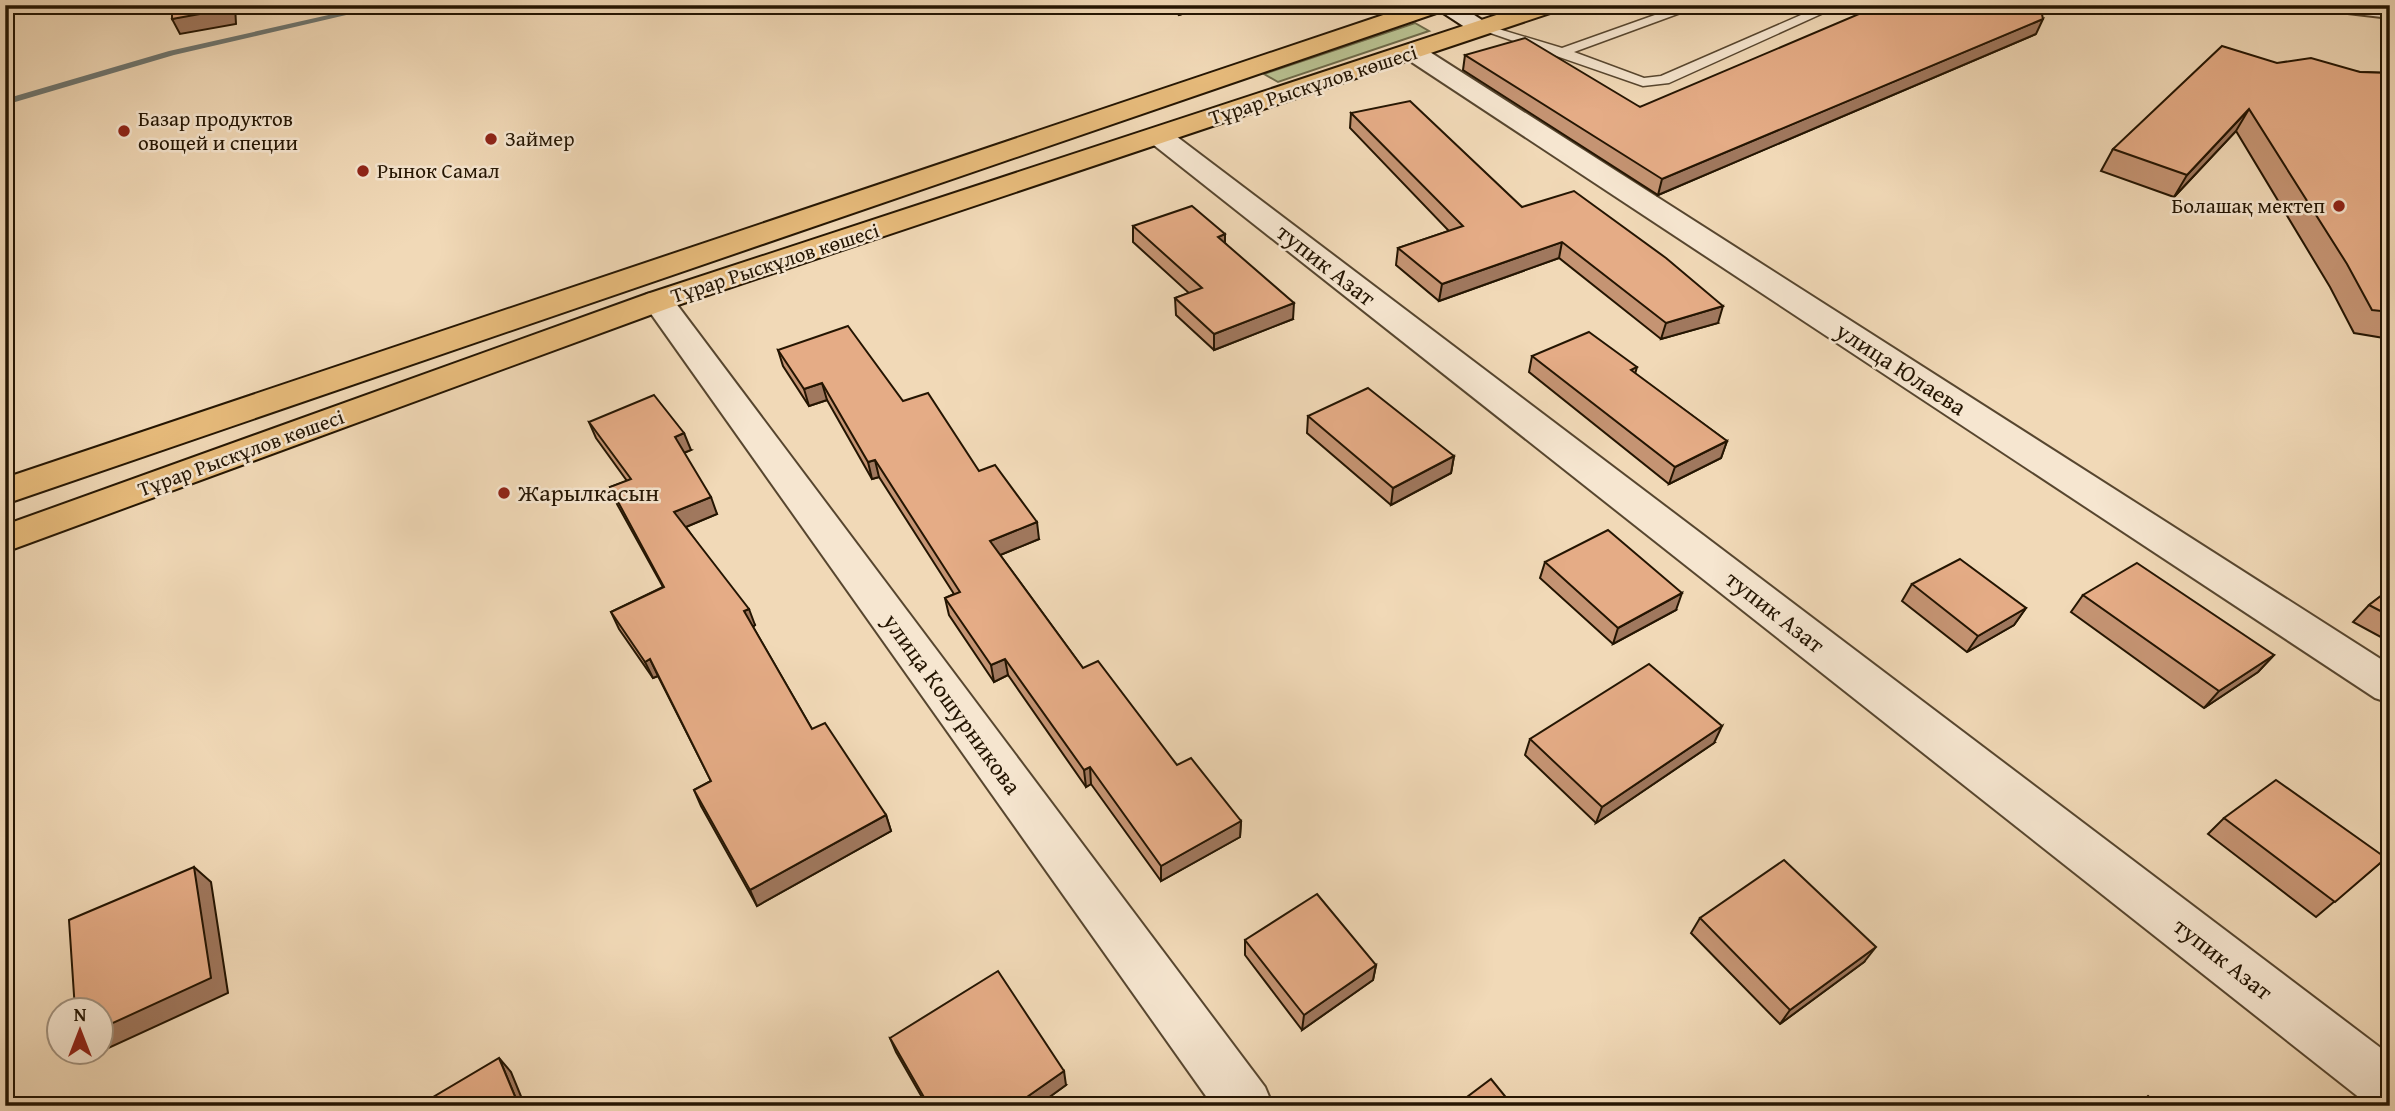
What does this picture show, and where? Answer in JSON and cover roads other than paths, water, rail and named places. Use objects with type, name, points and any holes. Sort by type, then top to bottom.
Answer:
[{"type":"main road","name":"Тұрар Рыскұлов көшесі","points":[[5,491],[1130,107],[1440,5]]},
{"type":"main road","name":"Тұрар Рыскұлов көшесі","points":[[5,539],[659,301],[1550,5]]},
{"type":"street","points":[[1440,5],[1482,28]]},
{"type":"street","points":[[2339,5],[2390,11]]},
{"type":"street","name":"улица Юлаева","points":[[1413,52],[2390,686]]},
{"type":"street","name":"тупик Азат","points":[[1159,136],[2390,1088]]},
{"type":"street","name":"улица Кошурникова","points":[[659,301],[1247,1106]]},
{"type":"lane","points":[[1562,52],[1696,5]]},
{"type":"lane","points":[[1482,28],[1562,52],[1643,82],[1664,80],[1835,5]]},
{"type":"waterway","points":[[5,102],[172,53],[385,5]]},
{"type":"place","name":"Базар продуктов овощей и специи","points":[[124,131]]},
{"type":"place","name":"Займер","points":[[491,139]]},
{"type":"place","name":"Рынок Самал","points":[[363,171]]},
{"type":"place","name":"Болашақ мектеп","points":[[2339,206]]},
{"type":"place","name":"Жарылкасын","points":[[504,493]]}]
